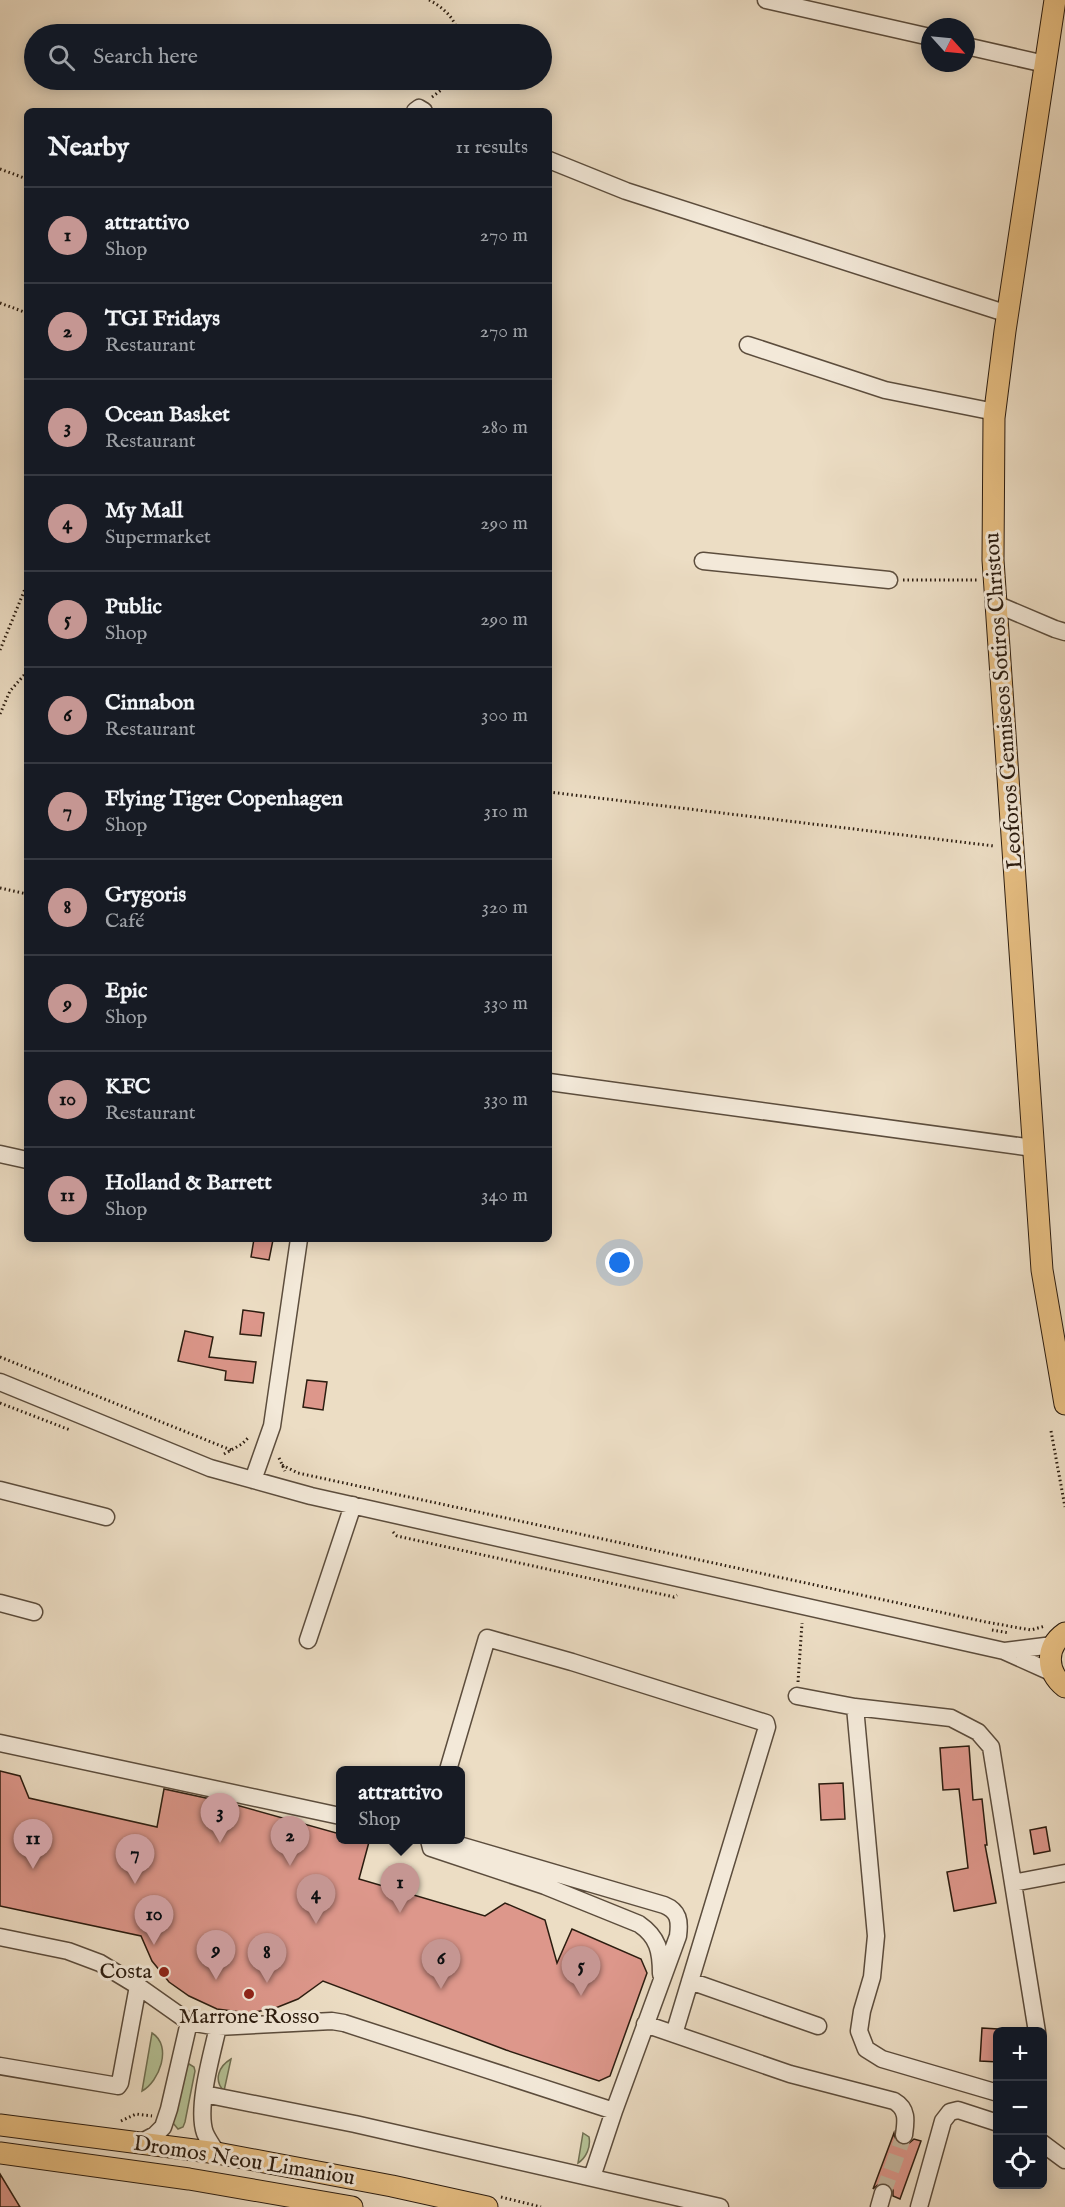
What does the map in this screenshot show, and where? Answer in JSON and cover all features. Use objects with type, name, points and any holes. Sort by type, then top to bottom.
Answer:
[{"type":"main road","name":"Leoforos Genniseos Sotiros Christou","points":[[1055,0],[995,412],[993,560],[1042,1270],[1065,1404]]},
{"type":"main road","points":[[1056,1634],[1050,1664],[1059,1680]]},
{"type":"main road","name":"Dromos Neou Limaniou","points":[[0,2125],[217,2153],[381,2183],[487,2207]]},
{"type":"main road","name":"Dromos Neou Limaniou","points":[[0,2153],[189,2179],[352,2207]]},
{"type":"street","points":[[766,0],[921,35]]},
{"type":"street","points":[[975,48],[1045,64]]},
{"type":"street","points":[[552,161],[626,191],[1008,314]]},
{"type":"street","points":[[748,345],[885,390],[995,412]]},
{"type":"street","points":[[703,561],[889,580]]},
{"type":"street","points":[[996,604],[1065,632]]},
{"type":"street","points":[[552,1082],[1033,1148]]},
{"type":"street","points":[[0,1154],[24,1159]]},
{"type":"street","points":[[253,1480],[272,1426],[299,1242]]},
{"type":"street","points":[[0,1382],[210,1468],[352,1505],[1004,1651],[1059,1680]]},
{"type":"street","points":[[0,1490],[106,1517]]},
{"type":"street","points":[[308,1640],[352,1505]]},
{"type":"street","points":[[0,1603],[34,1612]]},
{"type":"street","points":[[1004,1651],[1056,1634]]},
{"type":"street","points":[[449,1766],[487,1638],[572,1662],[766,1723],[767,1727],[675,2034]]},
{"type":"street","points":[[797,1696],[855,1707],[951,1718],[978,1732],[991,1748],[1036,2027]]},
{"type":"street","points":[[855,1707],[876,1936],[872,1977],[859,2031],[866,2049],[882,2059],[993,2092]]},
{"type":"street","points":[[0,1743],[336,1815]]},
{"type":"street","points":[[430,1844],[430,1848],[545,1886],[639,1924],[656,1939],[661,1960],[661,1981]]},
{"type":"street","points":[[459,1844],[670,1908],[678,1916],[678,1936],[592,2177]]},
{"type":"street","points":[[1012,1883],[1065,1873]]},
{"type":"street","points":[[0,1937],[68,1951],[100,1963],[138,1986],[189,2022],[218,2027],[332,2021],[344,2023],[614,2111]]},
{"type":"street","points":[[690,1981],[818,2026]]},
{"type":"street","points":[[0,2066],[117,2086],[120,2083],[138,1986]]},
{"type":"street","points":[[140,2143],[155,2135],[163,2127],[189,2022]]},
{"type":"street","points":[[645,2024],[790,2074],[894,2101],[901,2105],[905,2113],[904,2135]]},
{"type":"street","points":[[217,2153],[205,2133],[203,2123],[204,2094],[218,2027]]},
{"type":"street","points":[[204,2094],[355,2124],[720,2207]]},
{"type":"street","points":[[919,2207],[943,2121],[950,2112],[958,2110],[993,2121]]},
{"type":"street","points":[[1047,2147],[1065,2160]]},
{"type":"path","points":[[429,0],[441,6],[455,24]]},
{"type":"path","points":[[421,108],[442,90]]},
{"type":"path","points":[[0,170],[24,179]]},
{"type":"path","points":[[0,303],[24,312]]},
{"type":"path","points":[[889,580],[994,580]]},
{"type":"path","points":[[0,650],[24,591]]},
{"type":"path","points":[[0,714],[10,691],[24,675]]},
{"type":"path","points":[[552,792],[1013,848]]},
{"type":"path","points":[[0,888],[24,893]]},
{"type":"path","points":[[0,1357],[231,1450],[249,1437]]},
{"type":"path","points":[[1051,1431],[1065,1507]]},
{"type":"path","points":[[281,1464],[298,1473],[994,1624],[1056,1634]]},
{"type":"path","points":[[797,1696],[803,1618]]},
{"type":"green space","points":[[152,2033],[162,2046],[163,2055],[154,2080],[142,2091]]},
{"type":"green space","points":[[231,2059],[224,2091],[218,2078],[223,2065]]},
{"type":"green space","points":[[189,2064],[194,2067],[195,2071],[185,2122],[183,2127],[178,2129],[173,2123],[184,2069]]},
{"type":"green space","points":[[583,2133],[589,2137],[589,2148],[578,2163]]},
{"type":"building","points":[[254,1242],[273,1242],[269,1260],[251,1257]]},
{"type":"building","points":[[243,1310],[264,1313],[261,1336],[240,1334]]},
{"type":"building","points":[[185,1331],[213,1337],[209,1357],[256,1362],[253,1383],[225,1380],[226,1371],[178,1361]]},
{"type":"building","points":[[307,1380],[327,1382],[323,1410],[303,1407]]},
{"type":"building","points":[[969,1746],[973,1800],[982,1799],[987,1845],[985,1845],[996,1903],[954,1911],[947,1872],[968,1868],[959,1789],[943,1790],[940,1748]]},
{"type":"building","points":[[0,1771],[20,1776],[29,1798],[157,1827],[164,1789],[229,1803],[336,1833],[336,1844],[368,1844],[359,1879],[485,1916],[505,1903],[545,1920],[557,1963],[572,1929],[641,1959],[647,1973],[610,2076],[599,2081],[506,2050],[323,1981],[298,1999],[273,2009],[248,2013],[217,2009],[189,1996],[169,1982],[152,1961],[141,1936],[0,1906]]},
{"type":"building","points":[[843,1783],[845,1819],[821,1820],[819,1784]]},
{"type":"building","points":[[1046,1827],[1050,1851],[1034,1854],[1030,1830]]},
{"type":"building","points":[[982,2028],[993,2029],[993,2062],[980,2061]]},
{"type":"building","points":[[894,2133],[895,2139],[902,2145],[914,2139],[921,2141],[900,2199],[893,2196],[893,2190],[886,2183],[880,2183],[873,2189]]},
{"type":"building","points":[[0,2174],[20,2207],[0,2207]]},
{"type":"tunnel","points":[[883,2193],[904,2135]]},
{"type":"place","name":"Ocean Basket","points":[[220,1843]]},
{"type":"place","name":"TGI Fridays","points":[[290,1866]]},
{"type":"place","name":"Holland & Barrett","points":[[33,1869]]},
{"type":"place","name":"Flying Tiger Copenhagen","points":[[135,1884]]},
{"type":"place","name":"attrattivo","points":[[400,1913]]},
{"type":"place","name":"My Mall","points":[[316,1924]]},
{"type":"place","name":"KFC","points":[[154,1945]]},
{"type":"place","name":"Costa","points":[[164,1972]]},
{"type":"place","name":"Epic","points":[[216,1980]]},
{"type":"place","name":"Grygoris","points":[[267,1983]]},
{"type":"place","name":"Cinnabon","points":[[441,1989]]},
{"type":"place","name":"Marrone Rosso","points":[[249,1994]]},
{"type":"place","name":"Public","points":[[581,1996]]}]
